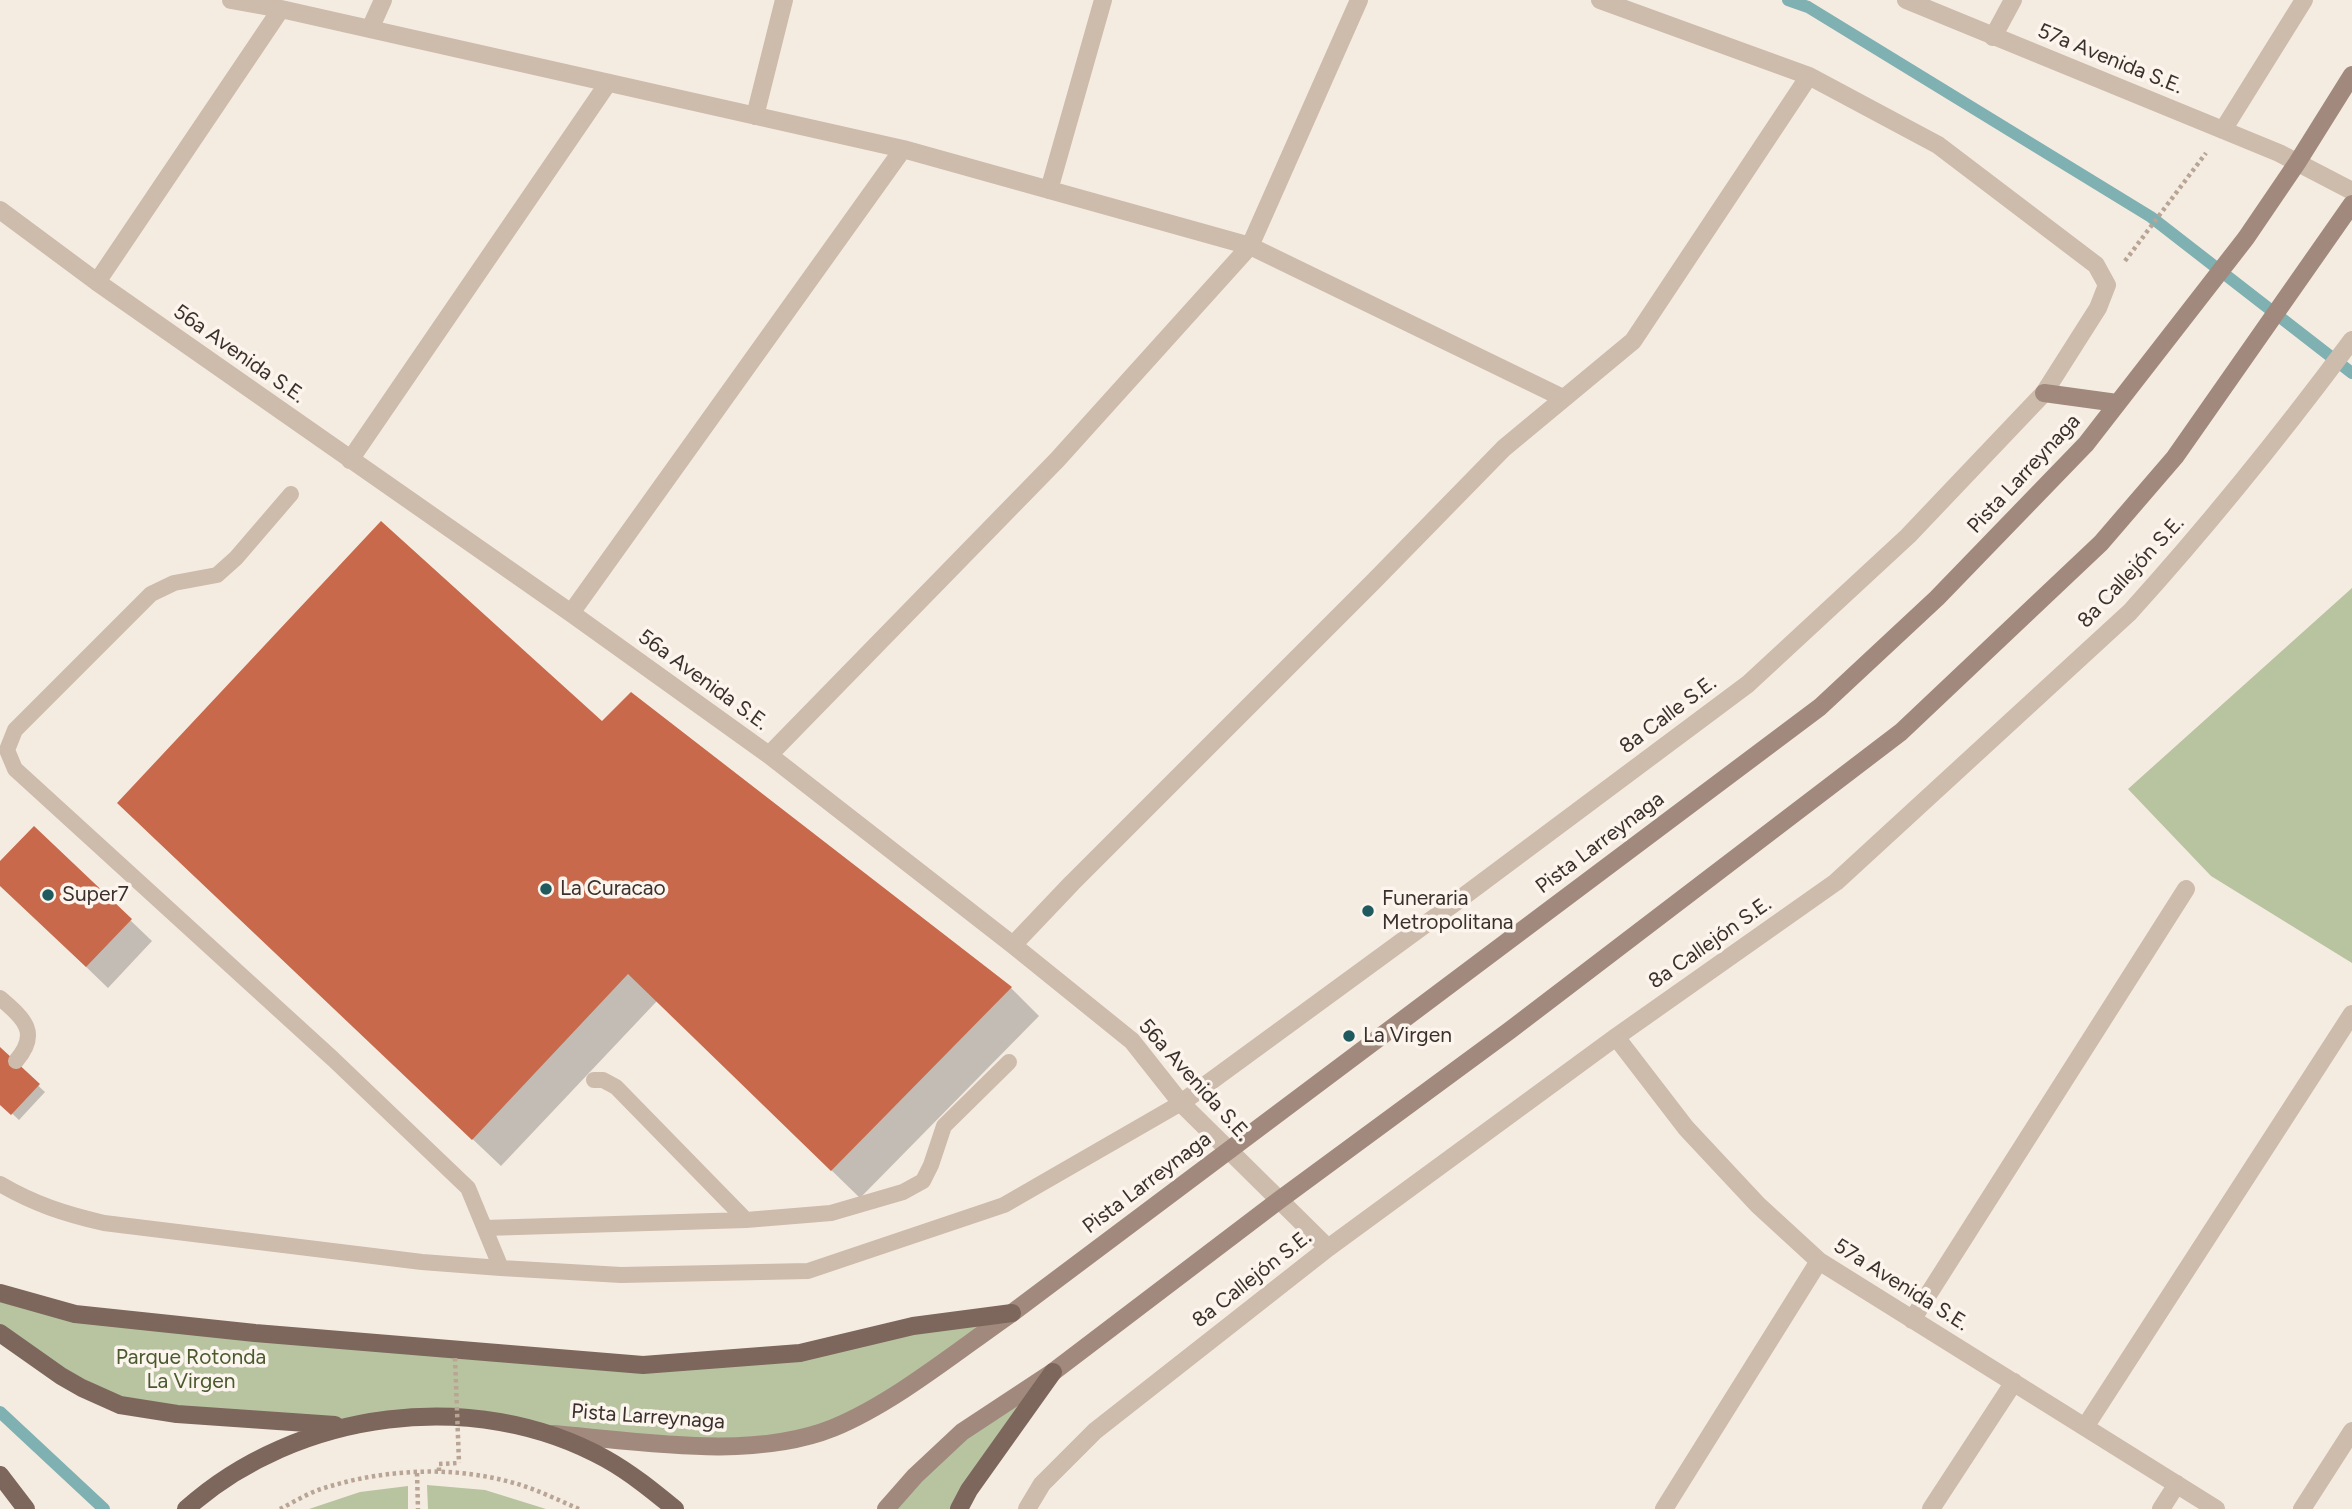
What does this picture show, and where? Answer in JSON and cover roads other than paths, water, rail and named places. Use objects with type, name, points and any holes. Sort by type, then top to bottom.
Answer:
[{"type":"main road","name":"Pista Larreynaga","points":[[547,1434],[697,1446],[764,1444],[831,1429],[866,1411],[1012,1314],[1820,707],[1937,598],[2086,444],[2246,238],[2352,75]]},
{"type":"main road","points":[[886,1509],[915,1476],[962,1432],[1053,1372],[1278,1201],[1509,1031],[1901,732],[2101,543],[2175,457],[2352,204]]},
{"type":"main road","points":[[2043,393],[2118,403]]},
{"type":"main road","points":[[0,1293],[75,1314],[255,1333],[643,1365],[800,1353],[913,1326],[1012,1314]]},
{"type":"main road","points":[[0,1333],[61,1376],[120,1405],[177,1414],[349,1426]]},
{"type":"main road","points":[[958,1509],[1053,1372]]},
{"type":"main road","points":[[186,1509],[233,1473],[270,1453],[309,1437],[349,1426],[431,1416],[472,1419],[547,1434],[606,1459],[675,1509]]},
{"type":"main road","points":[[0,1475],[26,1509]]},
{"type":"street","points":[[231,0],[902,149],[1250,246],[1563,398]]},
{"type":"street","points":[[370,29],[383,0]]},
{"type":"street","points":[[755,116],[784,0]]},
{"type":"street","points":[[1049,190],[1103,0]]},
{"type":"street","points":[[769,755],[1057,460],[1250,246],[1359,0]]},
{"type":"street","points":[[1013,945],[1504,448],[1633,341],[1809,76],[1600,0]]},
{"type":"street","name":"57a Avenida S.E.","points":[[1906,0],[2223,130],[2352,191]]},
{"type":"street","points":[[1993,37],[2013,0]]},
{"type":"street","points":[[2223,130],[2304,0]]},
{"type":"street","points":[[97,282],[281,9]]},
{"type":"street","name":"8a Calle S.E.","points":[[1181,1103],[1748,684],[1908,536],[2043,393],[2098,309],[2107,285],[2096,265],[1938,145],[1809,76]]},
{"type":"street","points":[[350,460],[608,83]]},
{"type":"street","points":[[571,613],[902,149]]},
{"type":"street","name":"56a Avenida S.E.","points":[[0,210],[97,282],[571,613],[769,755],[1013,945],[1132,1041],[1181,1103],[1328,1248]]},
{"type":"street","name":"8a Callejón S.E.","points":[[1027,1509],[1042,1484],[1096,1431],[1328,1248],[1616,1037],[1836,882],[2130,612],[2171,568],[2352,341]]},
{"type":"street","points":[[1912,1320],[2186,889]]},
{"type":"street","points":[[2085,1427],[2352,1014]]},
{"type":"street","name":"57a Avenida S.E.","points":[[1616,1037],[1686,1128],[1758,1205],[1819,1261],[2216,1509]]},
{"type":"street","points":[[1664,1509],[1819,1261]]},
{"type":"street","points":[[1931,1509],[2014,1382]]},
{"type":"street","points":[[2302,1509],[2352,1431]]},
{"type":"street","points":[[2161,1509],[2177,1484]]},
{"type":"lane","points":[[291,494],[236,558],[217,575],[174,583],[151,594],[15,730],[7,750],[15,769],[333,1059],[468,1188],[501,1268]]},
{"type":"lane","points":[[0,998],[23,1018],[27,1026],[27,1044],[16,1061]]},
{"type":"lane","points":[[485,1228],[746,1220],[831,1213],[903,1192],[923,1181],[932,1165],[944,1126],[1009,1062]]},
{"type":"lane","points":[[594,1080],[603,1080],[616,1087],[746,1220]]},
{"type":"lane","points":[[0,1184],[31,1202],[71,1216],[104,1223],[422,1262],[621,1275],[808,1271],[1004,1205],[1181,1103]]},
{"type":"waterway","points":[[1788,0],[1808,7],[2151,217],[2352,373]]},
{"type":"waterway","points":[[0,1412],[104,1509]]},
{"type":"place","name":"La Curacao","points":[[546,889]]},
{"type":"place","name":"Super7","points":[[48,895]]},
{"type":"place","name":"Funeraria Metropolitana","points":[[1368,911]]},
{"type":"place","name":"La Virgen","points":[[1349,1036]]},
{"type":"park label","name":"Parque Rotonda La Virgen","points":[[191,1370]]}]
